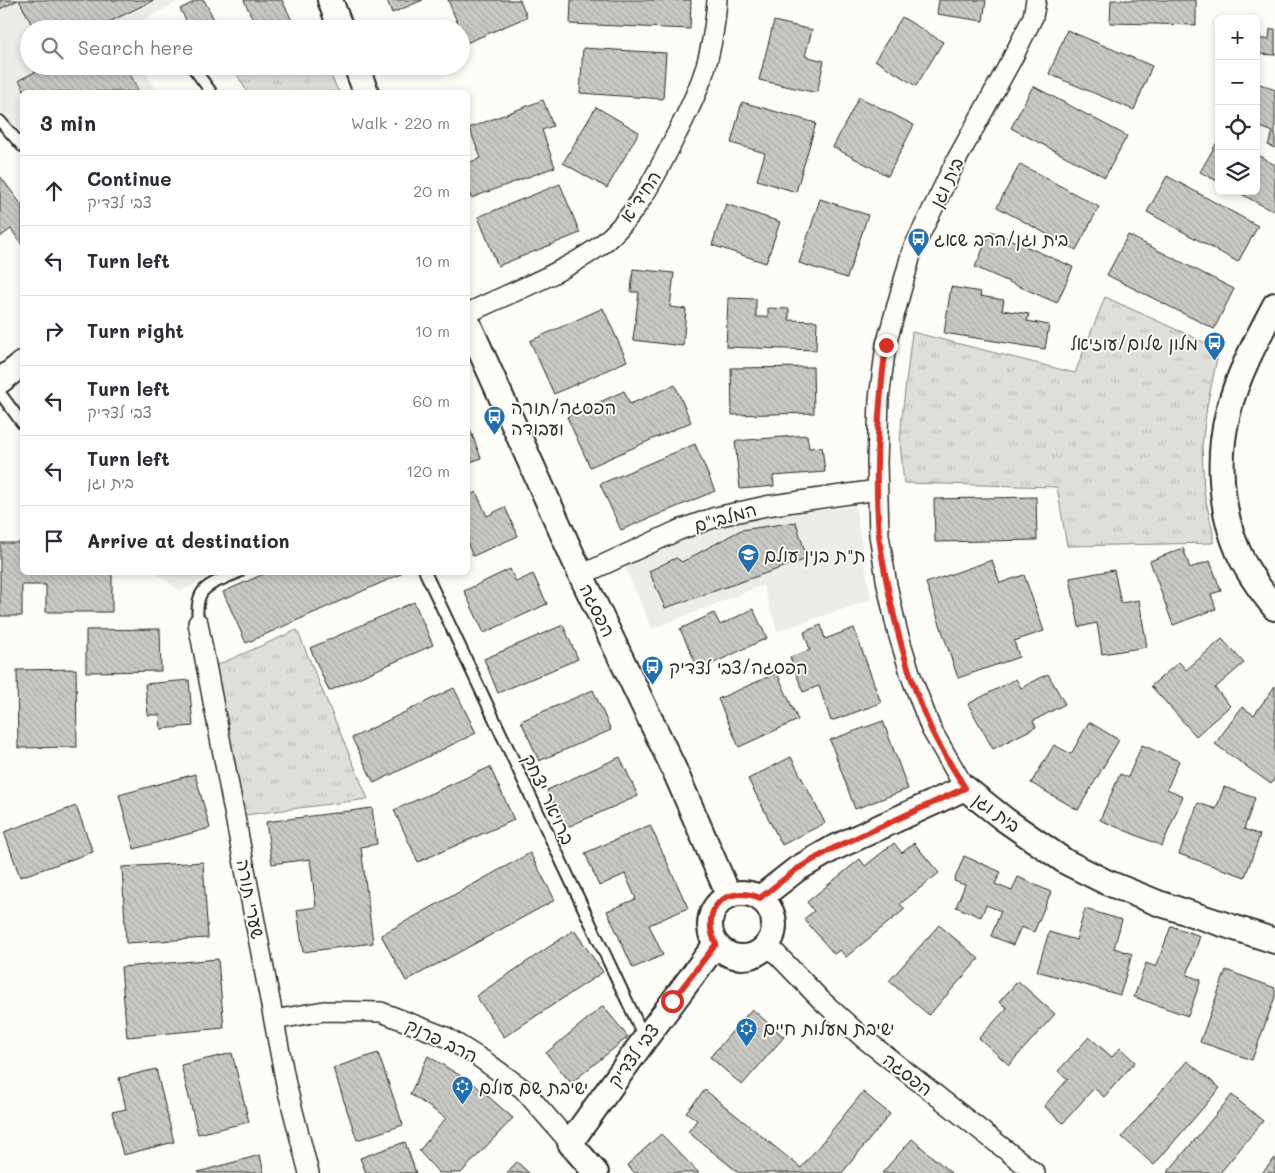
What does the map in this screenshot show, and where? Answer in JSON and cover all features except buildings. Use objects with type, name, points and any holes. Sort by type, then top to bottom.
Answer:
[{"type":"street","points":[[330,0],[338,20]]},
{"type":"street","name":"החיד\"א","points":[[470,312],[564,267],[594,250],[613,234],[634,209],[656,175],[683,123],[702,80],[716,23],[717,0]]},
{"type":"street","name":"בית וגן","points":[[1036,0],[1033,16],[1012,60],[957,159],[912,251],[886,345],[879,399],[877,490],[879,535],[897,630],[912,679],[931,729],[965,788],[1004,819],[1066,862],[1106,882],[1158,903],[1275,941]]},
{"type":"street","points":[[359,75],[365,90]]},
{"type":"street","points":[[1275,305],[1240,378],[1228,412],[1222,447],[1222,483],[1226,513],[1238,551],[1260,589],[1275,608]]},
{"type":"street","name":"הפסגה","points":[[470,327],[581,575],[674,769],[729,896]]},
{"type":"street","points":[[0,381],[20,366]]},
{"type":"street","name":"המלבי\"ם","points":[[581,575],[679,530],[716,517],[766,506],[877,490]]},
{"type":"street","name":"שערי תורה","points":[[198,623],[286,1084],[309,1173]]},
{"type":"street","points":[[760,898],[797,869],[832,849],[965,788]]},
{"type":"street","points":[[738,893],[750,894],[760,898],[773,914],[775,924],[773,936],[768,945],[754,956],[742,958],[731,956],[716,944],[711,934],[710,922],[713,912],[719,902],[738,893]]},
{"type":"street","name":"צבי לצדיק","points":[[570,1144],[644,1039],[716,944]]},
{"type":"street","name":"הפסגה","points":[[768,945],[862,1038],[1035,1173]]},
{"type":"street","name":"הרב פרנק","points":[[274,1020],[324,1011],[381,1012],[446,1038],[483,1060],[522,1090],[596,1173]]},
{"type":"lane","points":[[198,75],[209,90]]},
{"type":"lane","points":[[0,121],[20,144]]},
{"type":"lane","points":[[0,393],[20,421]]},
{"type":"lane","points":[[198,623],[196,606],[200,593],[211,585],[233,575]]},
{"type":"lane","name":"ברויאר יצחק","points":[[426,575],[644,1039]]},
{"type":"shaded area","points":[[0,0],[181,0],[143,20],[20,20],[20,75],[148,75],[155,90],[20,90],[20,131],[0,111]]},
{"type":"shaded area","name":"ת\"ת בנין עולם","points":[[855,506],[871,600],[777,631],[763,585],[652,629],[624,564],[712,528],[761,517]]},
{"type":"shaded area","points":[[159,575],[214,575],[180,591]]},
{"type":"green space","points":[[238,75],[330,75],[338,90],[246,90]]},
{"type":"green space","points":[[1105,297],[1219,349],[1207,406],[1202,446],[1204,492],[1213,533],[1213,543],[1067,546],[1057,487],[904,483],[900,443],[912,332],[1075,373]]},
{"type":"green space","points":[[297,630],[368,799],[245,815],[215,666]]},
{"type":"place","name":"בית וגן/הרב שאג","points":[[918,258]]},
{"type":"place","name":"מלון שלום/עוזיאל","points":[[1214,362]]},
{"type":"place","name":"הפסגה/תורה ועבודה","points":[[495,436]]},
{"type":"place","name":"ת\"ת בנין עולם","points":[[748,574]]},
{"type":"place","name":"הפסגה/צבי לצדיק","points":[[653,686]]},
{"type":"place","name":"ישיבת מעלות חיים","points":[[747,1047]]},
{"type":"place","name":"ישיבת שם עולם","points":[[463,1106]]},
{"type":"route","points":[[672,1001],[716,944],[711,934],[710,922],[719,902],[738,893],[750,894],[760,898],[797,869],[832,849],[965,788],[931,729],[912,679],[897,630],[887,585],[879,535],[877,463],[879,399],[886,345]]}]
